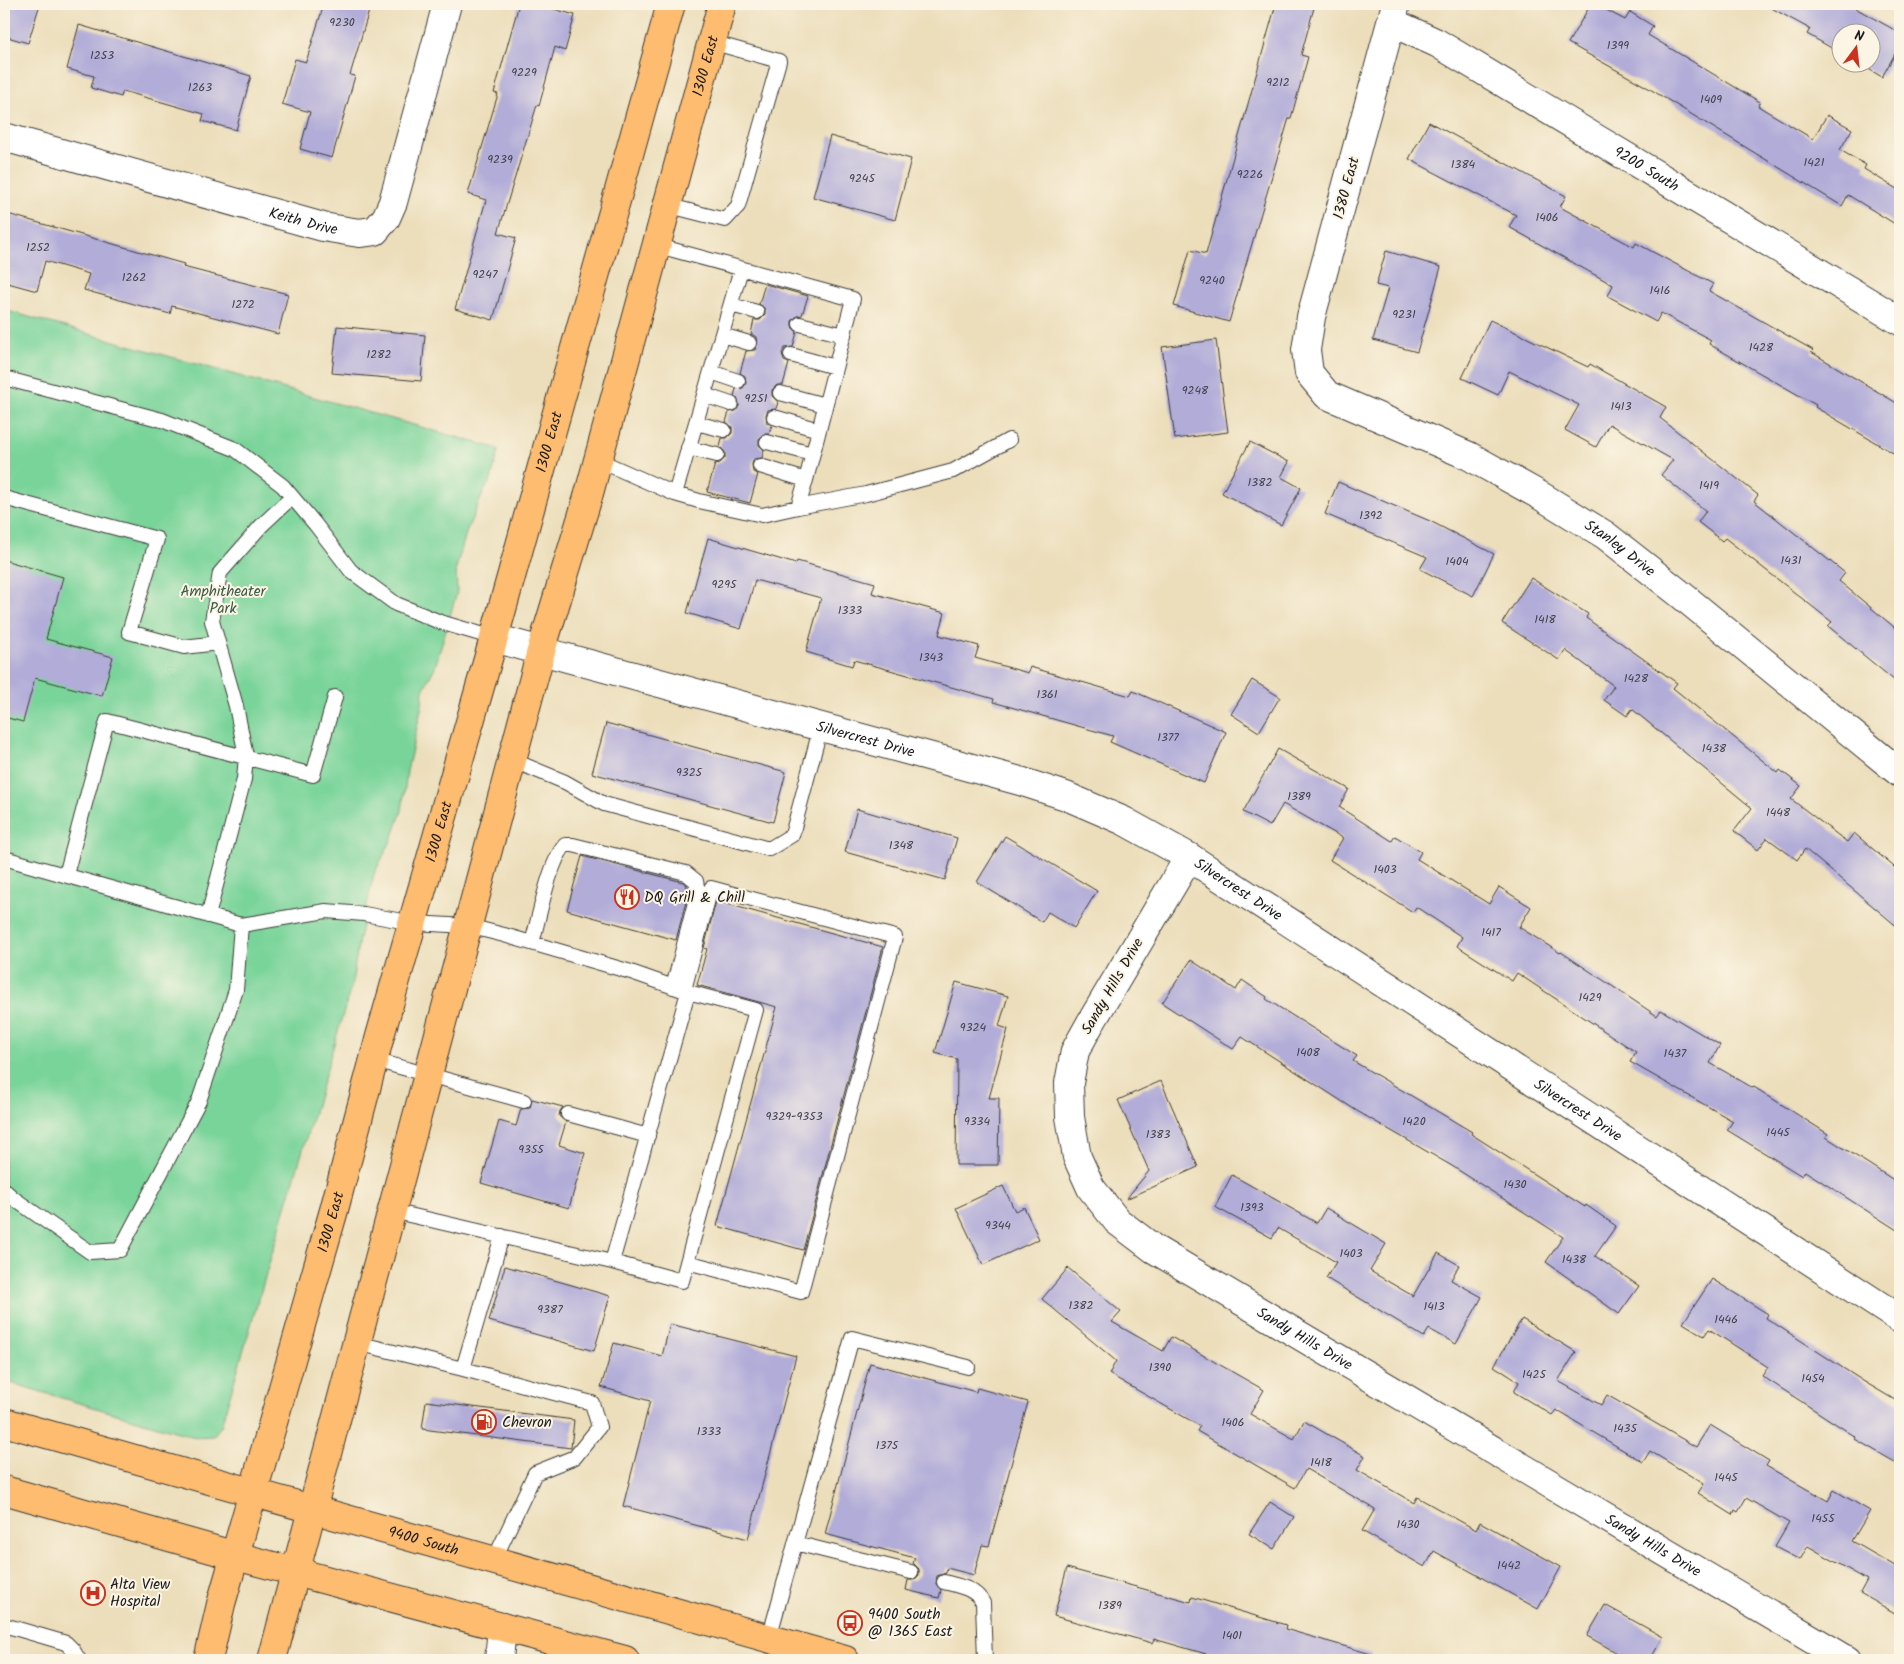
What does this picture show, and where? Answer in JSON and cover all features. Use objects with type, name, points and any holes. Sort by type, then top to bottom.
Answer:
[{"type":"main road","name":"1300 East","points":[[208,1660],[374,1060],[671,4]]},
{"type":"main road","name":"1300 East","points":[[272,1660],[541,651],[598,460],[722,4]]},
{"type":"main road","name":"9400 South","points":[[4,1422],[845,1660]]},
{"type":"main road","points":[[4,1490],[236,1556],[625,1660]]},
{"type":"street","name":"Keith Drive","points":[[4,136],[323,227],[359,233],[375,231],[386,218],[393,202],[448,4]]},
{"type":"street","name":"9200 South","points":[[1393,13],[1436,43],[1900,321]]},
{"type":"street","name":"1380 East","points":[[1309,374],[1306,350],[1311,317],[1393,13]]},
{"type":"street","name":"Stanley Drive","points":[[1309,374],[1327,395],[1469,456],[1541,496],[1605,535],[1679,592],[1900,773]]},
{"type":"street","name":"Silvercrest Drive","points":[[494,638],[976,768],[1066,796],[1124,821],[1190,857],[1900,1319]]},
{"type":"street","name":"Sandy Hills Drive","points":[[1190,857],[1075,1051],[1069,1083],[1070,1109],[1077,1157],[1091,1188],[1117,1222],[1163,1254],[1847,1660]]},
{"type":"street","points":[[499,1660],[502,1627]]},
{"type":"lane","points":[[666,205],[725,220],[738,206],[779,61],[711,42]]},
{"type":"lane","points":[[655,245],[853,299],[798,507]]},
{"type":"lane","points":[[675,494],[741,269]]},
{"type":"lane","points":[[731,305],[757,312]]},
{"type":"lane","points":[[800,324],[844,335]]},
{"type":"lane","points":[[722,335],[748,343]]},
{"type":"lane","points":[[791,355],[835,367]]},
{"type":"lane","points":[[711,372],[738,381]]},
{"type":"lane","points":[[4,378],[162,420],[235,449],[283,486],[350,571],[396,604],[440,622],[494,638]]},
{"type":"lane","points":[[780,393],[825,405]]},
{"type":"lane","points":[[704,395],[731,404]]},
{"type":"lane","points":[[774,417],[819,430]]},
{"type":"lane","points":[[696,423],[724,430]]},
{"type":"lane","points":[[598,460],[675,494],[762,515],[866,494],[953,471],[1009,440]]},
{"type":"lane","points":[[767,442],[812,454]]},
{"type":"lane","points":[[688,448],[717,455]]},
{"type":"lane","points":[[760,466],[806,480]]},
{"type":"lane","points":[[208,916],[244,779],[246,756],[236,706],[212,621],[220,573],[261,526],[292,497]]},
{"type":"lane","points":[[4,498],[157,539],[129,632],[184,647],[218,643]]},
{"type":"lane","points":[[66,875],[107,721],[313,775],[335,697]]},
{"type":"lane","points":[[512,760],[564,782],[604,804],[769,849],[792,835],[822,726]]},
{"type":"lane","points":[[532,943],[552,868],[559,852],[565,845],[573,844],[686,873],[696,881],[698,891],[682,989]]},
{"type":"lane","points":[[4,858],[241,925],[326,911],[364,914],[413,922],[468,926],[532,943],[756,1010],[682,1282],[612,1262],[392,1211]]},
{"type":"lane","points":[[612,1262],[648,1136],[682,989],[711,888],[895,937],[801,1292],[687,1262]]},
{"type":"lane","points":[[4,1190],[90,1252],[120,1250],[199,1101],[236,990],[241,925]]},
{"type":"lane","points":[[374,1060],[524,1101]]},
{"type":"lane","points":[[568,1114],[648,1136]]},
{"type":"lane","points":[[463,1369],[502,1236]]},
{"type":"lane","points":[[770,1638],[852,1338],[968,1367]]},
{"type":"lane","points":[[357,1343],[592,1403],[599,1428],[575,1457],[535,1473],[494,1560]]},
{"type":"lane","points":[[795,1543],[911,1572]]},
{"type":"lane","points":[[944,1582],[971,1590],[978,1595],[983,1603],[985,1660]]},
{"type":"lane","points":[[4,1625],[66,1643],[79,1660]]},
{"type":"green space","name":"Amphitheater Park","points":[[4,310],[499,449],[491,480],[484,491],[467,530],[456,568],[457,592],[435,667],[423,690],[422,705],[407,771],[402,811],[392,839],[374,874],[359,939],[352,984],[221,1426],[213,1436],[195,1437],[4,1381]]},
{"type":"building","points":[[4,4],[40,4],[28,43],[4,36]]},
{"type":"building","points":[[324,4],[371,4],[350,75],[355,76],[332,158],[300,149],[310,112],[282,104],[295,59],[306,62]]},
{"type":"building","points":[[519,4],[536,4],[575,15],[565,51],[555,47],[539,106],[537,105],[498,233],[516,238],[493,320],[455,309],[486,200],[468,194],[498,94],[494,93]]},
{"type":"building","points":[[1276,4],[1315,4],[1301,55],[1308,57],[1229,322],[1174,306],[1190,250],[1206,254]]},
{"type":"building","points":[[1591,4],[1595,4],[1625,20],[1630,12],[1653,26],[1648,35],[1760,102],[1758,106],[1813,139],[1827,115],[1852,129],[1840,150],[1866,165],[1864,169],[1900,191],[1900,227],[1848,195],[1842,206],[1645,86],[1568,43]]},
{"type":"building","points":[[1764,4],[1848,4],[1880,22],[1832,22],[1832,48],[1807,34],[1810,29]]},
{"type":"building","points":[[1882,23],[1900,33],[1900,45],[1882,77],[1874,72],[1882,72]]},
{"type":"building","points":[[79,25],[251,76],[236,130],[202,121],[204,114],[123,91],[121,97],[91,88],[94,76],[67,69]]},
{"type":"building","points":[[1429,122],[1566,196],[1560,207],[1634,247],[1636,243],[1713,284],[1709,291],[1813,350],[1811,352],[1900,405],[1900,457],[1815,407],[1816,405],[1709,344],[1711,340],[1661,313],[1656,322],[1608,296],[1613,285],[1509,227],[1516,215],[1409,159]]},
{"type":"building","points":[[830,136],[911,159],[895,220],[813,197]]},
{"type":"building","points":[[4,213],[184,264],[183,267],[288,294],[278,334],[172,306],[170,314],[84,290],[89,274],[45,261],[37,291],[4,282]]},
{"type":"building","points":[[1386,251],[1441,267],[1417,352],[1373,340],[1388,288],[1376,285]]},
{"type":"building","points":[[765,284],[808,296],[802,315],[797,316],[792,321],[792,327],[797,332],[793,347],[785,348],[782,353],[784,361],[789,363],[783,385],[777,385],[772,390],[772,396],[778,402],[776,409],[768,410],[766,415],[767,423],[772,425],[769,434],[764,434],[759,439],[759,445],[764,450],[762,458],[754,459],[752,464],[753,472],[758,474],[750,503],[707,492],[715,464],[720,463],[725,458],[725,452],[720,447],[722,438],[727,438],[732,433],[732,427],[726,422],[729,412],[736,411],[739,406],[738,399],[734,396],[736,389],[743,388],[746,383],[745,376],[740,373],[746,351],[755,350],[757,345],[756,337],[751,334],[754,320],[760,320],[765,315],[765,309],[759,304]]},
{"type":"building","points":[[1490,320],[1588,367],[1590,364],[1666,407],[1660,418],[1758,495],[1754,501],[1845,573],[1839,581],[1900,632],[1900,685],[1828,626],[1832,622],[1725,538],[1722,541],[1698,522],[1706,511],[1661,475],[1673,460],[1609,424],[1596,447],[1565,430],[1579,405],[1509,371],[1498,395],[1462,378]]},
{"type":"building","points":[[337,326],[425,335],[421,381],[332,373]]},
{"type":"building","points":[[1216,340],[1228,432],[1175,439],[1162,347]]},
{"type":"building","points":[[1250,442],[1289,462],[1281,477],[1301,488],[1281,525],[1222,493]]},
{"type":"building","points":[[1338,482],[1430,521],[1494,554],[1473,596],[1420,569],[1427,557],[1325,514]]},
{"type":"building","points":[[708,538],[796,564],[797,561],[875,583],[872,593],[945,613],[939,635],[979,646],[975,658],[1028,673],[1030,667],[1130,696],[1133,691],[1226,732],[1204,783],[1110,742],[1113,736],[993,702],[994,699],[854,660],[852,666],[806,652],[821,598],[755,580],[741,629],[687,613]]},
{"type":"building","points":[[4,560],[63,577],[46,639],[113,657],[102,696],[35,678],[23,722],[4,717]]},
{"type":"building","points":[[1531,578],[1588,614],[1586,618],[1677,683],[1673,688],[1778,773],[1780,770],[1801,786],[1791,799],[1847,842],[1854,833],[1900,872],[1900,929],[1805,849],[1797,860],[1767,838],[1758,850],[1734,831],[1752,808],[1632,709],[1627,716],[1604,700],[1614,686],[1565,650],[1559,660],[1502,623]]},
{"type":"building","points":[[1252,680],[1280,697],[1259,732],[1231,714]]},
{"type":"building","points":[[606,723],[786,772],[773,822],[592,773]]},
{"type":"building","points":[[1278,749],[1349,789],[1339,807],[1392,841],[1395,836],[1421,852],[1417,859],[1489,904],[1499,887],[1531,907],[1519,927],[1561,952],[1657,1016],[1661,1010],[1720,1045],[1710,1063],[1754,1087],[1828,1134],[1826,1137],[1900,1184],[1900,1232],[1805,1171],[1802,1176],[1727,1130],[1733,1121],[1630,1062],[1636,1052],[1517,973],[1512,981],[1457,946],[1462,937],[1416,907],[1413,912],[1330,860],[1343,838],[1283,804],[1270,826],[1243,812]]},
{"type":"building","points":[[857,809],[957,838],[945,880],[845,852]]},
{"type":"building","points":[[1005,836],[1097,891],[1074,928],[1048,912],[1042,922],[977,882]]},
{"type":"building","name":"DQ Grill & Chill","points":[[582,856],[683,882],[687,885],[685,893],[688,894],[676,940],[567,910]]},
{"type":"building","points":[[716,901],[883,947],[803,1250],[717,1226],[777,1007],[697,985],[707,949],[704,948]]},
{"type":"building","points":[[1191,960],[1236,990],[1242,980],[1267,997],[1266,999],[1357,1056],[1353,1061],[1472,1132],[1471,1134],[1585,1207],[1586,1205],[1616,1226],[1595,1256],[1639,1286],[1619,1314],[1546,1262],[1563,1237],[1452,1166],[1357,1111],[1242,1037],[1233,1049],[1162,1003]]},
{"type":"building","points":[[956,982],[1008,996],[999,1026],[1008,1029],[989,1098],[999,1098],[998,1165],[956,1165],[957,1059],[935,1053]]},
{"type":"building","points":[[1161,1081],[1198,1167],[1126,1199],[1149,1171],[1118,1100]]},
{"type":"building","points":[[532,1099],[563,1107],[559,1116],[566,1122],[559,1145],[585,1153],[569,1208],[481,1183],[499,1121],[516,1126],[521,1109],[530,1108]]},
{"type":"building","points":[[1232,1175],[1317,1223],[1326,1208],[1386,1244],[1370,1271],[1413,1296],[1438,1253],[1459,1265],[1451,1280],[1482,1297],[1456,1344],[1429,1329],[1424,1337],[1326,1278],[1336,1262],[1278,1228],[1272,1238],[1215,1207]]},
{"type":"building","points":[[1003,1186],[1015,1211],[1024,1207],[1039,1239],[983,1265],[956,1208]]},
{"type":"building","points":[[505,1266],[610,1296],[594,1351],[489,1321]]},
{"type":"building","points":[[1068,1268],[1121,1312],[1112,1322],[1163,1351],[1171,1337],[1264,1390],[1250,1414],[1294,1439],[1304,1421],[1365,1456],[1357,1470],[1414,1503],[1417,1497],[1476,1530],[1480,1522],[1561,1567],[1538,1609],[1434,1551],[1425,1567],[1362,1531],[1375,1509],[1306,1469],[1295,1488],[1197,1431],[1200,1426],[1109,1374],[1116,1361],[1042,1299]]},
{"type":"building","points":[[1712,1279],[1768,1314],[1766,1318],[1900,1403],[1900,1465],[1855,1439],[1856,1437],[1762,1376],[1768,1367],[1709,1329],[1704,1336],[1683,1323]]},
{"type":"building","points":[[1522,1319],[1576,1352],[1558,1381],[1601,1405],[1607,1395],[1696,1447],[1710,1425],[1769,1461],[1766,1466],[1828,1501],[1834,1490],[1870,1511],[1852,1541],[1900,1569],[1900,1616],[1860,1593],[1867,1580],[1808,1546],[1800,1560],[1775,1547],[1789,1523],[1746,1498],[1738,1512],[1735,1510],[1733,1515],[1698,1493],[1704,1484],[1650,1451],[1643,1462],[1556,1410],[1552,1415],[1514,1392],[1519,1382],[1494,1366]]},
{"type":"building","points":[[670,1324],[796,1356],[748,1539],[623,1506],[650,1401],[601,1387],[614,1343],[662,1356]]},
{"type":"building","points":[[870,1363],[976,1392],[977,1388],[1028,1402],[989,1546],[982,1545],[974,1575],[947,1568],[946,1573],[937,1576],[936,1584],[941,1590],[939,1598],[906,1590],[908,1580],[914,1580],[919,1575],[919,1569],[913,1563],[915,1558],[825,1534]]},
{"type":"building","points":[[426,1401],[574,1420],[571,1448],[422,1429]]},
{"type":"building","points":[[1270,1502],[1294,1517],[1274,1549],[1249,1534]]},
{"type":"building","points":[[1067,1568],[1191,1602],[1192,1597],[1286,1625],[1285,1629],[1371,1654],[1370,1660],[1227,1660],[1154,1639],[1152,1643],[1054,1616]]},
{"type":"building","points":[[1605,1605],[1663,1637],[1650,1660],[1630,1660],[1587,1636]]},
{"type":"place","name":"DQ Grill & Chill","points":[[627,897]]},
{"type":"place","name":"Chevron","points":[[484,1422]]},
{"type":"place","name":"Alta View Hospital","points":[[93,1593]]},
{"type":"place","name":"9400 South @ 1365 East","points":[[850,1623]]}]
